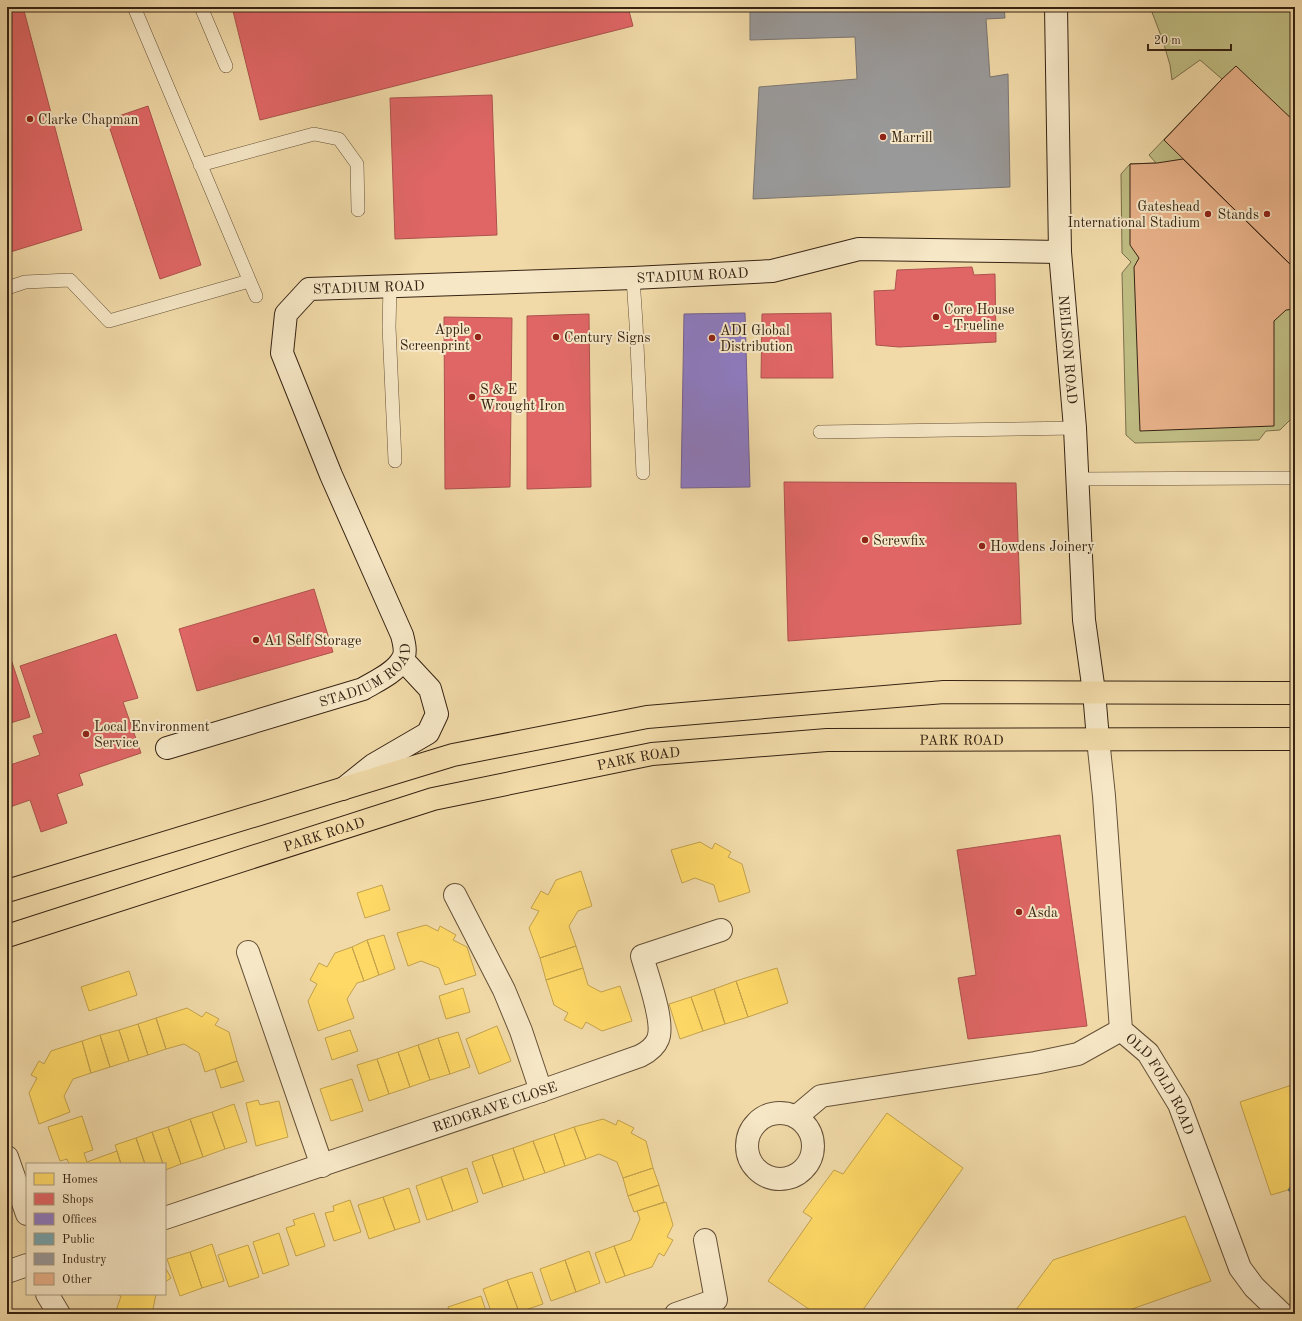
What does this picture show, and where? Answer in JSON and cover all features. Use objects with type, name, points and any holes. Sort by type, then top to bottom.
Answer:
[{"type":"highway","points":[[7,891],[453,755],[647,717],[944,692],[1295,693]]},
{"type":"highway","name":"PARK ROAD","points":[[7,936],[434,799],[652,754],[827,740],[1295,740]]},
{"type":"street","name":"NEILSON ROAD","points":[[1056,7],[1060,252],[1075,428],[1084,620],[1094,692]]},
{"type":"street","name":"STADIUM ROAD","points":[[167,748],[363,689],[388,674],[403,660],[405,649],[402,635],[331,475],[282,353],[286,314],[309,289],[633,278],[772,271],[859,249],[1060,252]]},
{"type":"street","points":[[344,789],[373,765],[428,733],[437,714],[430,689],[403,660]]},
{"type":"street","name":"OLD FOLD ROAD","points":[[1094,692],[1104,796],[1121,1030],[1148,1053],[1179,1104],[1240,1268],[1254,1287],[1282,1314]]},
{"type":"street","points":[[456,896],[504,990],[521,1031],[541,1091]]},
{"type":"street","name":"REDGRAVE CLOSE","points":[[166,1218],[322,1166],[640,1056],[654,1046],[658,1038],[660,1028],[658,1014],[642,956],[721,930]]},
{"type":"street","points":[[248,952],[322,1166]]},
{"type":"street","points":[[796,1117],[821,1096],[947,1069],[1036,1063],[1078,1054],[1121,1030]]},
{"type":"street","points":[[7,1158],[26,1211]]},
{"type":"street","points":[[676,1314],[716,1300],[705,1240]]},
{"type":"street","points":[[7,1272],[26,1265]]},
{"type":"street","points":[[48,1295],[59,1314]]},
{"type":"lane","points":[[134,7],[256,296]]},
{"type":"lane","points":[[200,7],[226,66]]},
{"type":"lane","points":[[200,166],[314,134],[339,139],[357,164],[358,210]]},
{"type":"lane","points":[[633,278],[642,473]]},
{"type":"lane","points":[[7,288],[25,282],[70,280],[109,321],[249,281]]},
{"type":"lane","points":[[390,286],[395,461]]},
{"type":"lane","points":[[820,432],[1075,428]]},
{"type":"lane","points":[[1077,479],[1295,478]]},
{"type":"shaded area","name":"Gateshead International Stadium","points":[[1150,7],[1295,7],[1295,415],[1280,430],[1266,431],[1259,440],[1135,443],[1126,435],[1122,273],[1131,262],[1122,253],[1121,174],[1130,164],[1156,163],[1149,155],[1222,79],[1200,60],[1172,80],[1170,65],[1163,41]]},
{"type":"building: Homes","points":[[700,842],[712,849],[715,843],[731,852],[728,857],[742,864],[750,892],[719,902],[714,885],[695,878],[682,883],[671,850]]},
{"type":"building: Homes","points":[[581,871],[592,906],[578,911],[569,926],[576,946],[540,958],[529,928],[539,911],[531,908],[541,891],[548,895],[556,880]]},
{"type":"building: Homes","points":[[382,885],[390,910],[365,918],[357,893]]},
{"type":"building: Homes","points":[[426,925],[438,931],[440,926],[456,935],[453,940],[467,947],[476,975],[445,985],[439,968],[421,961],[408,966],[397,933]]},
{"type":"building: Homes","points":[[384,935],[395,969],[379,975],[367,940]]},
{"type":"building: Homes","points":[[367,940],[379,975],[364,981],[352,947]]},
{"type":"building: Homes","points":[[576,946],[583,968],[546,980],[540,958]]},
{"type":"building: Homes","points":[[352,947],[364,981],[357,983],[347,999],[354,1018],[318,1031],[308,1001],[317,984],[310,980],[319,963],[327,967],[335,953]]},
{"type":"building: Homes","points":[[583,968],[588,985],[601,992],[620,986],[632,1021],[602,1031],[586,1022],[582,1029],[564,1020],[568,1013],[554,1005],[546,980]]},
{"type":"building: Homes","points":[[777,968],[788,1003],[748,1017],[736,981]]},
{"type":"building: Homes","points":[[129,971],[137,995],[89,1011],[81,987]]},
{"type":"building: Homes","points":[[736,981],[748,1017],[725,1024],[714,989]]},
{"type":"building: Homes","points":[[463,988],[470,1012],[446,1019],[439,996]]},
{"type":"building: Homes","points":[[714,989],[725,1024],[703,1031],[691,997]]},
{"type":"building: Homes","points":[[691,997],[703,1031],[680,1039],[669,1004]]},
{"type":"building: Homes","points":[[187,1008],[202,1017],[206,1012],[219,1019],[215,1025],[229,1032],[237,1061],[205,1072],[199,1053],[184,1044],[166,1049],[156,1018]]},
{"type":"building: Homes","points":[[156,1018],[166,1049],[148,1055],[138,1024]]},
{"type":"building: Homes","points":[[138,1024],[148,1055],[129,1061],[119,1030]]},
{"type":"building: Homes","points":[[497,1026],[511,1061],[479,1074],[466,1039]]},
{"type":"building: Homes","points":[[119,1030],[129,1061],[110,1067],[100,1035]]},
{"type":"building: Homes","points":[[350,1030],[358,1051],[332,1060],[325,1038]]},
{"type":"building: Homes","points":[[458,1032],[470,1067],[450,1074],[438,1038]]},
{"type":"building: Homes","points":[[100,1035],[110,1067],[91,1073],[82,1041]]},
{"type":"building: Homes","points":[[438,1038],[450,1074],[430,1080],[418,1045]]},
{"type":"building: Homes","points":[[82,1041],[91,1073],[73,1079],[64,1096],[70,1112],[39,1124],[29,1093],[37,1078],[31,1075],[39,1061],[44,1064],[51,1051]]},
{"type":"building: Homes","points":[[418,1045],[430,1080],[410,1087],[398,1052]]},
{"type":"building: Homes","points":[[398,1052],[410,1087],[389,1094],[377,1059]]},
{"type":"building: Homes","points":[[377,1059],[389,1094],[369,1101],[357,1065]]},
{"type":"building: Homes","points":[[237,1061],[244,1081],[221,1088],[215,1069]]},
{"type":"building: Homes","points":[[352,1079],[363,1111],[331,1121],[320,1089]]},
{"type":"building: Homes","points":[[1295,1084],[1295,1181],[1288,1190],[1271,1195],[1240,1102]]},
{"type":"building: Homes","points":[[258,1100],[260,1105],[279,1101],[288,1137],[256,1146],[246,1103]]},
{"type":"building: Homes","points":[[234,1104],[247,1142],[225,1149],[212,1112]]},
{"type":"building: Homes","points":[[212,1112],[225,1149],[203,1157],[190,1119]]},
{"type":"building: Homes","points":[[887,1113],[963,1168],[860,1314],[816,1314],[768,1281],[812,1218],[803,1212],[834,1170],[843,1174]]},
{"type":"building: Homes","points":[[82,1116],[93,1150],[84,1153],[87,1162],[117,1151],[121,1163],[69,1163],[67,1159],[60,1161],[48,1127]]},
{"type":"building: Homes","points":[[190,1119],[203,1157],[181,1164],[168,1127]]},
{"type":"building: Homes","points":[[603,1119],[616,1125],[618,1120],[634,1128],[631,1133],[646,1141],[653,1168],[623,1178],[617,1162],[599,1154],[586,1159],[574,1127]]},
{"type":"building: Homes","points":[[168,1127],[181,1164],[166,1170],[166,1163],[163,1163],[152,1132]]},
{"type":"building: Homes","points":[[574,1127],[586,1159],[565,1166],[554,1134]]},
{"type":"building: Homes","points":[[152,1132],[163,1163],[145,1163],[136,1138]]},
{"type":"building: Homes","points":[[554,1134],[565,1166],[545,1173],[533,1141]]},
{"type":"building: Homes","points":[[136,1138],[145,1163],[121,1163],[115,1145]]},
{"type":"building: Homes","points":[[533,1141],[545,1173],[524,1180],[513,1148]]},
{"type":"building: Homes","points":[[513,1148],[524,1180],[503,1187],[492,1155]]},
{"type":"building: Homes","points":[[492,1155],[503,1187],[483,1194],[472,1162]]},
{"type":"building: Homes","points":[[467,1168],[478,1202],[453,1211],[441,1177]]},
{"type":"building: Homes","points":[[653,1168],[659,1185],[628,1196],[623,1178]]},
{"type":"building: Homes","points":[[441,1177],[453,1211],[427,1220],[416,1186]]},
{"type":"building: Homes","points":[[659,1185],[664,1202],[634,1212],[628,1196]]},
{"type":"building: Homes","points":[[409,1188],[420,1222],[395,1230],[383,1197]]},
{"type":"building: Homes","points":[[383,1197],[395,1230],[369,1239],[358,1205]]},
{"type":"building: Homes","points":[[350,1200],[361,1232],[334,1241],[325,1213],[334,1211],[333,1206]]},
{"type":"building: Homes","points":[[666,1202],[673,1225],[667,1237],[673,1240],[664,1256],[659,1253],[652,1267],[625,1276],[614,1246],[631,1240],[640,1219],[637,1211]]},
{"type":"building: Homes","points":[[314,1213],[325,1246],[296,1256],[286,1228],[295,1225],[293,1220]]},
{"type":"building: Homes","points":[[1185,1216],[1211,1281],[1118,1314],[1013,1314],[1053,1260]]},
{"type":"building: Homes","points":[[279,1233],[289,1265],[263,1274],[253,1242]]},
{"type":"building: Homes","points":[[212,1244],[224,1281],[202,1288],[190,1252]]},
{"type":"building: Homes","points":[[248,1245],[259,1277],[229,1287],[218,1255]]},
{"type":"building: Homes","points":[[614,1246],[625,1276],[606,1283],[595,1253]]},
{"type":"building: Homes","points":[[589,1251],[600,1283],[576,1292],[565,1260]]},
{"type":"building: Homes","points":[[190,1252],[202,1288],[180,1296],[167,1259]]},
{"type":"building: Homes","points":[[565,1260],[576,1292],[551,1301],[540,1269]]},
{"type":"building: Homes","points":[[166,1269],[171,1278],[166,1281]]},
{"type":"building: Homes","points":[[532,1272],[543,1304],[519,1312],[507,1280]]},
{"type":"building: Homes","points":[[507,1280],[519,1312],[513,1314],[492,1314],[483,1289]]},
{"type":"building: Homes","points":[[118,1295],[156,1295],[152,1314],[115,1314],[121,1296]]},
{"type":"building: Homes","points":[[481,1296],[487,1314],[450,1314],[448,1307]]},
{"type":"building: Shops","name":"Clarke Chapman","points":[[7,7],[23,7],[82,230],[7,253]]},
{"type":"building: Shops","points":[[232,7],[628,7],[633,26],[260,120]]},
{"type":"building: Shops","points":[[492,95],[497,235],[395,239],[390,98]]},
{"type":"building: Shops","points":[[148,106],[201,265],[160,279],[107,120]]},
{"type":"building: Shops","name":"Core House - Trueline","points":[[972,267],[974,275],[995,274],[996,342],[899,347],[876,345],[874,291],[895,290],[897,270]]},
{"type":"building: Shops","points":[[831,313],[833,378],[761,378],[762,314]]},
{"type":"building: Shops","points":[[589,314],[591,487],[527,489],[527,316]]},
{"type":"building: Shops","points":[[444,317],[512,318],[510,487],[445,489]]},
{"type":"building: Shops","points":[[784,482],[1016,483],[1021,624],[788,641]]},
{"type":"building: Shops","name":"A1 Self Storage","points":[[314,589],[333,652],[197,691],[179,629]]},
{"type":"building: Shops","name":"Local Environment Service","points":[[116,634],[138,698],[123,702],[141,753],[79,774],[83,785],[57,794],[67,823],[41,832],[30,800],[7,808],[7,766],[40,755],[33,736],[43,733],[20,666]]},
{"type":"building: Shops","points":[[7,647],[30,717],[7,724]]},
{"type":"building: Shops","name":"Asda","points":[[1060,835],[1087,1026],[968,1039],[958,978],[976,975],[957,850]]},
{"type":"building: Offices","points":[[745,313],[750,487],[681,488],[684,314]]},
{"type":"building: Public","points":[[1295,1181],[1295,1196],[1288,1190]]},
{"type":"building: Industry","name":"Marrill","points":[[750,7],[1004,7],[1005,18],[986,19],[990,77],[1008,74],[1010,187],[753,199],[759,87],[857,79],[855,37],[750,40]]},
{"type":"building: Other","name":"Stands","points":[[1236,66],[1295,122],[1295,269],[1164,140]]},
{"type":"building: Other","points":[[1183,159],[1295,269],[1295,309],[1286,310],[1274,321],[1274,426],[1140,431],[1134,267],[1139,258],[1130,245],[1130,164],[1157,163]]},
{"type":"place","name":"Clarke Chapman","points":[[30,119]]},
{"type":"place","name":"Marrill","points":[[883,137]]},
{"type":"place","name":"Gateshead International Stadium","points":[[1208,214]]},
{"type":"place","name":"Stands","points":[[1267,214]]},
{"type":"place","name":"Core House - Trueline","points":[[936,317]]},
{"type":"place","name":"Apple Screenprint","points":[[478,337]]},
{"type":"place","name":"Century Signs","points":[[556,337]]},
{"type":"place","name":"ADI Global Distribution","points":[[712,338]]},
{"type":"place","name":"S & E Wrought Iron","points":[[472,397]]},
{"type":"place","name":"Screwfix","points":[[865,540]]},
{"type":"place","name":"Howdens Joinery","points":[[982,546]]},
{"type":"place","name":"A1 Self Storage","points":[[256,640]]},
{"type":"place","name":"Local Environment Service","points":[[86,734]]},
{"type":"place","name":"Asda","points":[[1019,912]]}]
